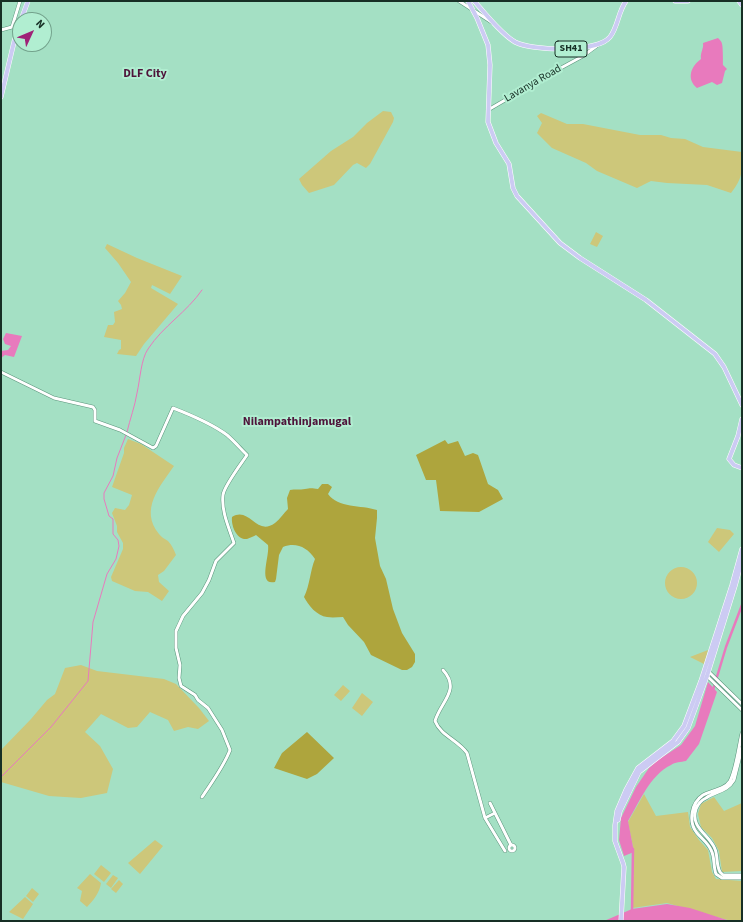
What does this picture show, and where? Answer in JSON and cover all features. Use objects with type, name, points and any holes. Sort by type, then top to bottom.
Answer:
[{"type":"main road","points":[[24,12],[28,1]]},
{"type":"main road","points":[[468,1],[485,37],[490,55],[488,122],[496,143],[509,164],[513,188],[516,196],[550,234],[580,258],[646,300],[715,354],[724,367],[742,405]]},
{"type":"main road","name":"SH41","points":[[474,1],[509,37],[522,44],[557,49],[599,45],[610,37],[626,1]]},
{"type":"main road","points":[[675,1],[688,1]]},
{"type":"main road","points":[[739,1],[742,5]]},
{"type":"main road","points":[[1,97],[2,87],[12,50]]},
{"type":"main road","points":[[742,420],[738,436],[729,459],[734,465],[742,468]]},
{"type":"main road","points":[[624,889],[623,863],[615,841],[617,811],[638,768],[673,741],[684,726],[701,682],[742,549]]},
{"type":"main road","points":[[623,921],[625,862],[617,840],[618,818],[620,811],[639,772],[673,746],[686,732],[709,675],[742,560]]},
{"type":"street","points":[[1,30],[12,27],[20,1]]},
{"type":"street","points":[[459,1],[496,25]]},
{"type":"street","name":"Lavanya Road","points":[[488,110],[583,56],[599,45]]},
{"type":"street","points":[[1,372],[54,398],[93,408],[95,410],[95,421],[120,430],[153,448],[156,446],[173,408],[197,418],[215,428],[234,441],[247,455],[223,494],[224,513],[234,543],[216,561],[209,580],[202,593],[183,616],[176,631],[176,648],[180,665],[179,678],[181,686],[195,695],[198,700],[208,708],[222,730],[230,750],[226,761],[202,797]]},
{"type":"street","points":[[443,670],[450,679],[452,685],[435,721],[442,732],[463,747],[467,753],[485,818],[504,851]]},
{"type":"street","points":[[709,675],[742,710]]},
{"type":"street","points":[[732,698],[742,704]]},
{"type":"street","points":[[742,733],[731,779],[725,786],[701,797],[694,806],[692,816],[695,830],[713,853],[714,869],[716,874],[722,878],[742,877]]},
{"type":"street","points":[[742,748],[732,784],[726,789],[702,800],[698,805],[695,814],[698,827],[716,851],[720,872],[723,875],[742,877]]},
{"type":"street","points":[[490,803],[511,845],[509,847],[510,850],[508,854]]},
{"type":"street","points":[[485,818],[495,813]]},
{"type":"shaded area","points":[[718,38],[722,45],[723,65],[727,69],[725,71],[722,83],[717,85],[712,82],[697,88],[692,81],[692,69],[701,59],[703,43]]},
{"type":"shaded area","points":[[383,111],[391,112],[394,118],[370,164],[366,168],[357,163],[353,165],[334,185],[309,193],[299,179],[331,151],[353,137],[367,123]]},
{"type":"shaded area","points":[[541,113],[567,124],[583,124],[640,135],[661,135],[671,138],[685,139],[703,147],[742,152],[742,170],[740,179],[731,193],[707,185],[651,181],[637,188],[597,171],[586,163],[552,148],[537,133],[542,123],[537,116]]},
{"type":"shaded area","points":[[596,232],[603,236],[597,247],[590,244]]},
{"type":"shaded area","points":[[107,244],[182,276],[170,294],[152,285],[151,288],[178,304],[144,344],[136,356],[117,354],[121,349],[121,340],[104,337],[108,325],[113,325],[115,322],[114,312],[122,309],[118,301],[125,293],[131,282],[118,263],[105,248]]},
{"type":"shaded area","points":[[6,333],[22,336],[14,357],[5,355],[1,358],[1,351],[8,350],[11,346],[5,344],[3,339]]},
{"type":"shaded area","points":[[128,439],[141,444],[174,466],[158,490],[151,507],[153,525],[160,535],[171,544],[176,555],[164,571],[158,575],[159,582],[169,591],[162,601],[148,592],[135,591],[112,581],[111,577],[123,549],[123,543],[117,532],[117,526],[112,513],[115,508],[125,510],[129,505],[132,495],[112,487]]},
{"type":"shaded area","points":[[445,440],[448,444],[458,441],[465,456],[473,453],[478,455],[488,484],[498,490],[503,499],[479,512],[440,511],[436,480],[426,480],[416,455]]},
{"type":"shaded area","points":[[322,484],[328,484],[332,487],[328,494],[332,499],[338,502],[377,510],[375,538],[380,566],[386,579],[393,609],[402,633],[415,654],[415,662],[412,667],[407,670],[402,670],[371,655],[364,642],[348,625],[343,617],[323,616],[310,607],[304,597],[308,588],[315,559],[308,551],[297,545],[283,547],[279,555],[275,582],[270,582],[265,575],[268,545],[256,535],[243,539],[237,535],[235,531],[232,524],[232,517],[244,515],[258,524],[268,526],[275,523],[288,509],[287,498],[290,490],[310,488],[318,489]]},
{"type":"shaded area","points":[[717,528],[730,530],[734,534],[719,552],[708,542]]},
{"type":"shaded area","points":[[678,567],[684,567],[693,571],[697,583],[693,595],[684,599],[678,599],[669,595],[665,586],[665,580],[669,571]]},
{"type":"shaded area","points":[[708,650],[704,664],[690,657]]},
{"type":"shaded area","points":[[81,665],[97,671],[164,679],[176,684],[209,721],[198,729],[188,727],[174,731],[168,720],[150,712],[137,727],[128,728],[101,714],[85,732],[100,746],[113,769],[107,793],[81,798],[49,796],[1,782],[1,750],[47,700],[55,694],[65,668]]},
{"type":"shaded area","points":[[708,682],[717,692],[699,744],[686,761],[674,763],[657,775],[651,782],[628,821],[634,852],[624,856],[619,840],[621,818],[636,787],[649,768],[658,760],[681,745],[695,726]]},
{"type":"shaded area","points":[[343,685],[350,691],[341,701],[334,695]]},
{"type":"shaded area","points":[[362,693],[373,702],[362,716],[352,708]]},
{"type":"shaded area","points":[[307,732],[334,758],[317,774],[307,779],[274,768],[282,753]]},
{"type":"shaded area","points":[[644,794],[656,816],[688,812],[690,827],[708,850],[712,872],[716,879],[742,881],[742,921],[731,921],[667,903],[632,908],[634,852],[628,822]]},
{"type":"shaded area","points":[[714,797],[724,811],[742,803],[742,871],[722,872],[719,851],[712,838],[701,827],[698,814],[701,804]]},
{"type":"shaded area","points":[[155,840],[163,846],[140,874],[128,863]]},
{"type":"shaded area","points":[[101,865],[111,873],[104,882],[94,874]]},
{"type":"shaded area","points":[[90,874],[101,883],[96,896],[87,907],[80,901],[82,891],[77,888]]},
{"type":"shaded area","points":[[113,875],[118,878],[111,888],[106,884]]},
{"type":"shaded area","points":[[119,880],[123,884],[116,893],[111,889]]},
{"type":"shaded area","points":[[32,888],[39,894],[33,902],[26,896]]},
{"type":"shaded area","points":[[25,897],[33,904],[23,919],[9,912]]},
{"type":"shaded area","points":[[667,904],[690,908],[730,921],[604,921],[632,909]]},
{"type":"waterway","points":[[127,432],[135,403],[142,364],[148,349],[161,333],[202,290]]},
{"type":"waterway","points":[[1,777],[51,727],[88,681],[93,622],[107,574],[116,559],[119,546],[118,540],[113,534],[113,519],[109,516],[104,499],[104,493],[113,476],[117,458],[126,435]]},
{"type":"waterway","points":[[713,690],[726,647],[742,605]]},
{"type":"waterway","points":[[632,912],[633,849]]},
{"type":"district","name":"DLF City","points":[[145,74]]},
{"type":"district","name":"Nilampathinjamugal","points":[[297,422]]}]
